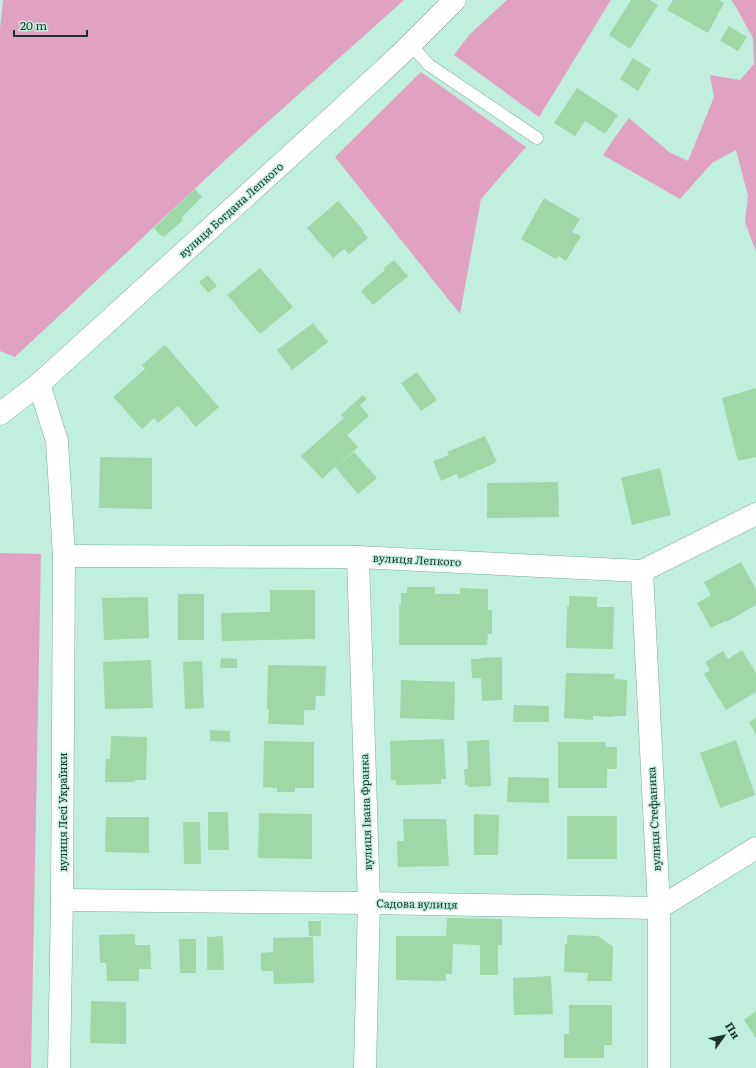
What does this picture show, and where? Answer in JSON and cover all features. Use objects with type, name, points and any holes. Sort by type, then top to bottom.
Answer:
[{"type":"street","name":"вулиця Богдана Лепкого","points":[[0,414],[39,384],[335,115],[410,45],[455,0]]},
{"type":"street","name":"вулиця Лесі Українки","points":[[39,384],[57,441],[64,556],[62,900],[59,1068]]},
{"type":"street","name":"вулиця Лепкого","points":[[64,556],[358,557],[642,571],[756,514]]},
{"type":"street","name":"вулиця Івана Франка","points":[[358,557],[369,903],[365,1068]]},
{"type":"street","name":"вулиця Стефаника","points":[[642,571],[658,908],[659,1068]]},
{"type":"street","points":[[658,908],[756,848]]},
{"type":"street","name":"Садова вулиця","points":[[62,900],[658,908]]},
{"type":"lane","points":[[410,45],[429,65],[537,138]]},
{"type":"shaded area","points":[[3,0],[404,0],[233,153],[15,357],[0,351],[0,29]]},
{"type":"shaded area","points":[[507,0],[611,0],[539,117],[454,55],[470,34]]},
{"type":"shaded area","points":[[731,0],[756,0],[756,252],[745,222],[748,196],[736,150],[712,163],[680,199],[603,155],[629,118],[669,152],[688,161],[714,97],[710,75],[740,80],[754,64],[753,38]]},
{"type":"shaded area","points":[[421,72],[526,147],[481,199],[460,314],[335,157]]},
{"type":"shaded area","points":[[0,553],[41,554],[31,1068],[0,1068]]},
{"type":"building","points":[[631,0],[650,0],[658,5],[630,49],[609,35]]},
{"type":"building","points":[[673,0],[718,0],[724,3],[708,33],[667,10]]},
{"type":"building","points":[[729,26],[747,37],[738,51],[720,41]]},
{"type":"building","points":[[633,58],[651,69],[638,91],[620,79]]},
{"type":"building","points":[[577,88],[618,115],[605,134],[585,121],[575,136],[554,123]]},
{"type":"building","points":[[195,189],[202,197],[181,218],[183,220],[164,237],[162,235],[161,236],[154,228]]},
{"type":"building","points":[[544,198],[580,219],[572,232],[581,236],[566,261],[558,256],[556,259],[521,239]]},
{"type":"building","points":[[338,201],[364,231],[363,232],[368,238],[349,254],[344,249],[333,258],[307,228]]},
{"type":"building","points":[[394,260],[408,276],[373,305],[361,291]]},
{"type":"building","points":[[260,268],[293,307],[260,334],[227,295]]},
{"type":"building","points":[[208,275],[217,286],[208,293],[199,282]]},
{"type":"building","points":[[313,323],[328,342],[292,370],[277,350]]},
{"type":"building","points":[[165,345],[219,407],[196,427],[178,406],[158,423],[154,418],[142,429],[113,397],[145,369],[142,365]]},
{"type":"building","points":[[417,372],[437,400],[421,411],[401,383]]},
{"type":"building","points":[[756,388],[756,457],[738,461],[722,398]]},
{"type":"building","points":[[363,395],[367,399],[360,405],[369,416],[347,435],[358,447],[338,465],[354,452],[377,478],[358,494],[335,467],[322,479],[301,456],[344,418],[341,415]]},
{"type":"building","points":[[485,436],[497,462],[459,479],[457,474],[441,481],[433,461],[449,455],[447,452]]},
{"type":"building","points":[[100,457],[152,458],[152,509],[99,508]]},
{"type":"building","points":[[660,468],[671,515],[632,525],[621,478]]},
{"type":"building","points":[[558,482],[559,517],[487,518],[487,483]]},
{"type":"building","points":[[741,562],[756,589],[756,605],[726,622],[725,621],[711,628],[697,603],[711,595],[704,582]]},
{"type":"building","points":[[407,587],[435,587],[435,594],[460,594],[460,588],[488,589],[488,610],[492,610],[492,634],[488,634],[487,645],[399,645],[399,605],[401,605],[401,593],[407,593]]},
{"type":"building","points":[[270,590],[315,590],[315,639],[222,641],[221,613],[270,612]]},
{"type":"building","points":[[178,594],[204,594],[204,640],[178,640]]},
{"type":"building","points":[[569,596],[597,597],[597,607],[614,607],[613,649],[566,648],[567,606],[569,606]]},
{"type":"building","points":[[148,597],[149,638],[104,640],[102,598]]},
{"type":"building","points":[[742,650],[756,673],[756,692],[726,710],[704,674],[710,670],[705,662],[723,651],[728,659]]},
{"type":"building","points":[[502,657],[502,700],[482,701],[481,678],[472,678],[471,659]]},
{"type":"building","points":[[221,658],[237,659],[237,668],[220,668]]},
{"type":"building","points":[[151,660],[153,708],[105,709],[103,662]]},
{"type":"building","points":[[202,661],[204,708],[185,709],[183,662]]},
{"type":"building","points":[[268,665],[326,666],[325,696],[316,696],[315,710],[304,710],[304,725],[268,724]]},
{"type":"building","points":[[566,673],[615,674],[614,679],[627,680],[626,716],[593,716],[593,720],[564,718]]},
{"type":"building","points":[[401,680],[455,682],[454,720],[400,718]]},
{"type":"building","points":[[514,705],[549,706],[549,722],[513,722]]},
{"type":"building","points":[[756,718],[756,735],[749,722]]},
{"type":"building","points":[[210,730],[230,731],[230,742],[210,741]]},
{"type":"building","points":[[111,736],[147,737],[146,780],[135,780],[135,782],[105,782],[106,759],[110,759]]},
{"type":"building","points":[[444,739],[446,779],[441,779],[441,784],[396,785],[396,780],[391,780],[390,741]]},
{"type":"building","points":[[489,740],[491,786],[468,787],[468,785],[465,785],[464,769],[468,769],[467,741]]},
{"type":"building","points":[[736,740],[755,795],[720,808],[700,753]]},
{"type":"building","points":[[264,741],[314,742],[314,788],[295,788],[295,792],[277,792],[277,788],[263,787]]},
{"type":"building","points":[[558,742],[606,742],[606,747],[617,747],[617,769],[607,769],[607,788],[558,788]]},
{"type":"building","points":[[508,777],[549,778],[549,803],[507,802]]},
{"type":"building","points":[[208,812],[228,812],[229,850],[208,850]]},
{"type":"building","points":[[259,813],[312,814],[312,859],[258,858]]},
{"type":"building","points":[[474,814],[499,815],[498,855],[474,855]]},
{"type":"building","points":[[567,816],[617,816],[617,859],[567,859]]},
{"type":"building","points":[[106,817],[149,817],[149,853],[105,852]]},
{"type":"building","points":[[403,819],[446,819],[449,866],[398,867],[397,841],[404,841]]},
{"type":"building","points":[[183,822],[200,822],[201,864],[184,864]]},
{"type":"building","points":[[447,918],[502,919],[502,945],[498,945],[498,975],[480,975],[480,945],[453,944],[452,974],[446,974],[446,981],[396,980],[396,936],[446,936]]},
{"type":"building","points":[[308,921],[321,921],[321,936],[309,936]]},
{"type":"building","points":[[135,934],[135,945],[150,945],[151,969],[139,969],[139,981],[107,981],[106,963],[100,963],[99,935]]},
{"type":"building","points":[[567,935],[598,936],[613,947],[612,981],[587,981],[588,973],[564,972],[565,944],[567,944]]},
{"type":"building","points":[[223,936],[224,970],[207,970],[207,937]]},
{"type":"building","points":[[313,937],[314,983],[274,984],[273,971],[261,971],[261,953],[273,952],[273,938]]},
{"type":"building","points":[[179,939],[196,939],[196,973],[180,973]]},
{"type":"building","points":[[551,976],[553,1014],[514,1015],[513,978]]},
{"type":"building","points":[[91,1001],[126,1002],[126,1044],[90,1043]]},
{"type":"building","points":[[569,1005],[612,1005],[612,1045],[604,1045],[604,1058],[564,1058],[564,1034],[569,1034]]},
{"type":"building","points":[[756,1011],[756,1038],[744,1020]]}]
